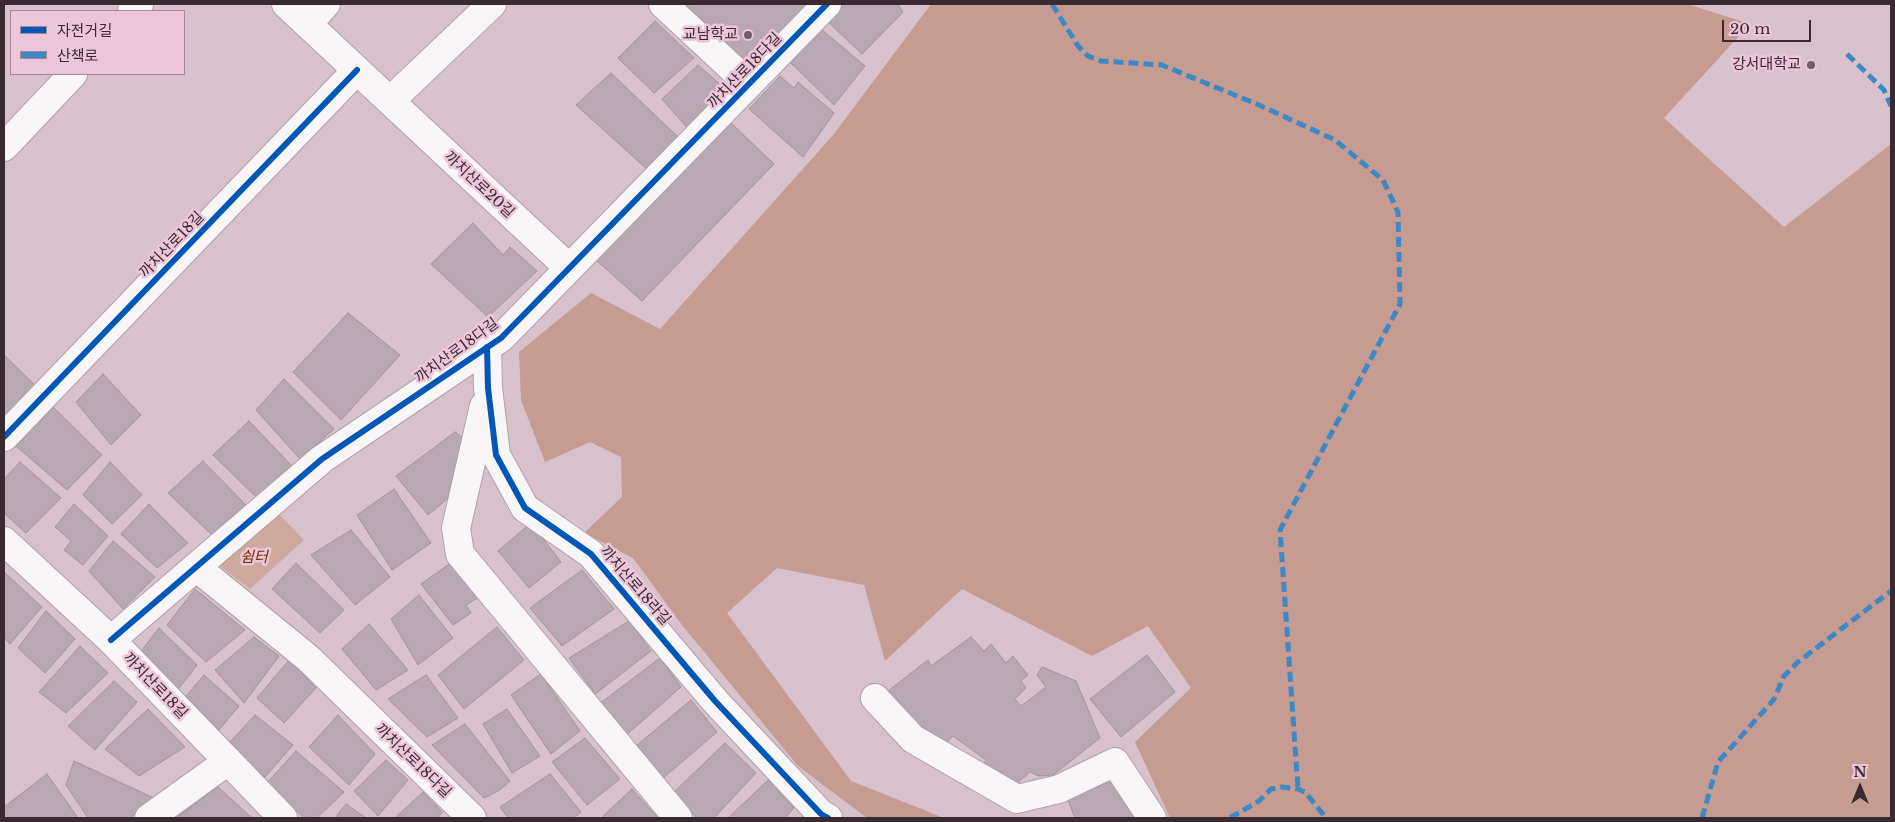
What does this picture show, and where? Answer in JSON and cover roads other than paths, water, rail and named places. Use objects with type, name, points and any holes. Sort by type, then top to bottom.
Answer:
[{"type":"street","name":"까치산로20길","points":[[286,4],[569,268]]},
{"type":"street","points":[[308,24],[326,4]]},
{"type":"street","points":[[390,101],[492,4]]},
{"type":"street","points":[[662,4],[749,84]]},
{"type":"street","name":"까치산로18다길","points":[[111,640],[322,459],[501,338],[827,4]]},
{"type":"street","name":"까치산로18길","points":[[4,437],[357,70]]},
{"type":"street","points":[[4,147],[72,75]]},
{"type":"street","name":"까치산로18라길","points":[[487,347],[488,388],[496,455],[525,508],[591,554],[716,700],[822,814],[828,818]]},
{"type":"street","name":"까치산로18라길","points":[[488,388],[456,528],[460,554],[678,818]]},
{"type":"street","name":"까치산로18길","points":[[7,553],[111,640],[284,818]]},
{"type":"street","name":"까치산로18다길","points":[[196,567],[308,658],[472,818]]},
{"type":"street","points":[[875,698],[913,739],[1018,799],[1060,789],[1115,762],[1152,818]]},
{"type":"street","points":[[149,818],[228,761]]},
{"type":"place","name":"교남학교","points":[[748,35]]},
{"type":"place","name":"강서대학교","points":[[1811,65]]},
{"type":"park label","name":"쉼터","points":[[254,558]]}]
